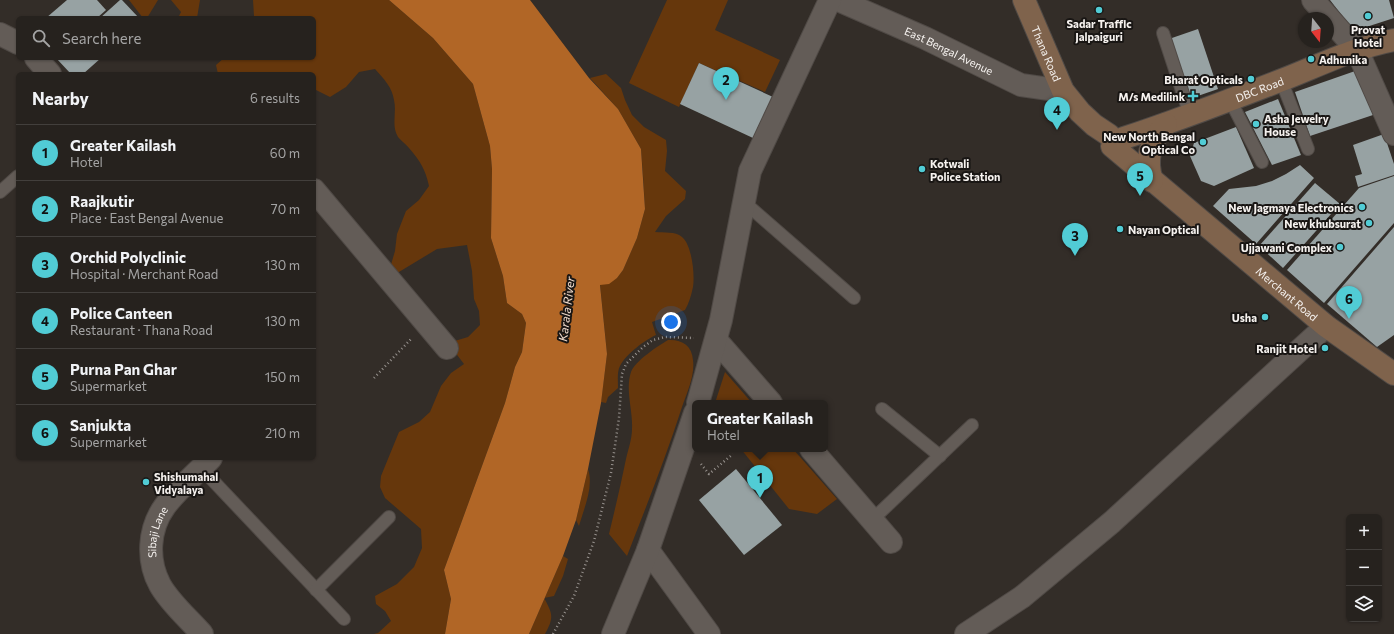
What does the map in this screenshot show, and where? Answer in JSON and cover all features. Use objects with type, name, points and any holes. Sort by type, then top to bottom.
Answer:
[{"type":"street","points":[[699,400],[716,340],[750,171],[830,0]]},
{"type":"street","name":"East Bengal Avenue","points":[[838,0],[925,38],[1021,85],[1063,91]]},
{"type":"street","name":"Thana Road","points":[[1024,0],[1063,91],[1080,112],[1094,125],[1115,140]]},
{"type":"street","points":[[1313,0],[1357,50],[1394,134]]},
{"type":"street","points":[[0,34],[16,42]]},
{"type":"street","name":"DBC Road","points":[[1115,140],[1166,124],[1357,50],[1394,40]]},
{"type":"street","points":[[38,60],[48,72]]},
{"type":"street","points":[[1152,181],[1149,172],[1149,152],[1158,132],[1166,124]]},
{"type":"street","name":"Merchant Road","points":[[1115,140],[1152,181],[1326,326],[1394,374]]},
{"type":"street","points":[[316,192],[448,348]]},
{"type":"street","points":[[966,634],[1022,597],[1112,522],[1326,326]]},
{"type":"street","points":[[716,340],[768,400]]},
{"type":"street","points":[[613,634],[648,550],[692,422]]},
{"type":"street","points":[[814,452],[891,542]]},
{"type":"street","name":"Sibaji Lane","points":[[202,634],[160,585],[155,572],[151,544],[153,531],[164,507],[206,463]]},
{"type":"street","points":[[648,550],[709,634]]},
{"type":"street","points":[[606,634],[628,596]]},
{"type":"lane","points":[[1163,33],[1190,115]]},
{"type":"lane","points":[[1281,80],[1308,148]]},
{"type":"lane","points":[[1230,100],[1262,162]]},
{"type":"lane","points":[[0,192],[16,178]]},
{"type":"lane","points":[[744,202],[854,298]]},
{"type":"lane","points":[[882,409],[940,456]]},
{"type":"lane","points":[[872,520],[972,425]]},
{"type":"lane","points":[[206,463],[316,590],[344,619]]},
{"type":"lane","points":[[316,590],[389,517]]},
{"type":"path","points":[[374,378],[427,323]]},
{"type":"path","points":[[553,634],[574,596],[594,541],[611,473],[619,418],[622,374],[626,364],[643,347],[653,340],[665,336],[716,340]]},
{"type":"path","points":[[701,464],[709,474],[733,454]]},
{"type":"shaded area","points":[[129,0],[158,0],[148,16],[141,16]]},
{"type":"shaded area","points":[[171,0],[200,0],[197,16],[179,16],[181,12]]},
{"type":"shaded area","points":[[253,0],[389,0],[433,38],[473,84],[490,146],[492,169],[491,238],[503,276],[507,303],[522,314],[526,323],[522,352],[515,367],[505,403],[444,570],[451,599],[445,634],[374,634],[378,633],[391,621],[385,611],[376,604],[375,596],[397,584],[414,567],[422,548],[421,529],[385,498],[380,487],[381,476],[399,432],[419,422],[430,412],[441,386],[451,373],[464,364],[448,343],[468,337],[480,325],[479,311],[474,299],[472,271],[467,245],[437,249],[394,275],[390,268],[395,251],[397,234],[406,211],[419,200],[429,186],[420,162],[396,133],[394,124],[395,105],[393,95],[387,83],[375,69],[359,72],[346,87],[330,97],[316,90],[316,72],[218,72],[216,65],[222,60],[316,60],[316,16],[254,16]]},
{"type":"shaded area","points":[[667,0],[728,0],[715,30],[780,60],[765,92],[699,63],[679,107],[629,83]]},
{"type":"shaded area","points":[[606,74],[621,88],[632,115],[644,127],[666,140],[667,151],[665,171],[686,191],[685,199],[666,216],[655,232],[673,233],[682,237],[688,246],[692,260],[694,282],[689,302],[685,310],[652,322],[656,335],[636,348],[623,361],[618,371],[618,388],[608,397],[606,403],[601,402],[607,354],[600,284],[617,278],[623,270],[637,238],[645,209],[641,149],[618,109],[590,78]]},
{"type":"shaded area","points":[[668,340],[681,342],[690,350],[693,366],[692,378],[663,463],[627,556],[609,534],[631,437],[632,422],[629,379],[633,368],[637,363],[647,354]]},
{"type":"shaded area","points":[[725,372],[749,400],[716,400]]},
{"type":"shaded area","points":[[743,452],[796,452],[837,499],[817,514],[789,509]]},
{"type":"shaded area","points":[[588,469],[590,476],[589,490],[579,526],[576,520]]},
{"type":"shaded area","points":[[563,556],[568,559],[563,576],[554,596],[545,598]]},
{"type":"shaded area","points":[[544,599],[551,612],[551,620],[548,629],[545,634],[529,634]]},
{"type":"water","name":"Karala River","points":[[389,0],[530,0],[589,78],[618,109],[641,149],[645,209],[637,238],[623,270],[617,278],[609,284],[600,285],[607,354],[601,403],[588,469],[576,520],[563,556],[529,634],[445,634],[451,599],[444,570],[505,403],[515,367],[522,352],[526,323],[522,314],[507,303],[503,276],[491,238],[492,169],[490,146],[473,84],[433,38]]},
{"type":"building","points":[[67,0],[97,0],[106,10],[99,16],[48,16]]},
{"type":"building","points":[[120,0],[122,0],[137,16],[102,16]]},
{"type":"building","name":"Provat Hotel","points":[[1330,0],[1389,0],[1394,18],[1354,31]]},
{"type":"building","points":[[1198,29],[1218,89],[1189,99],[1169,39]]},
{"type":"building","points":[[58,60],[99,60],[85,72],[69,72]]},
{"type":"building","points":[[699,63],[773,97],[753,138],[680,104]]},
{"type":"building","points":[[1358,70],[1373,115],[1310,136],[1295,92]]},
{"type":"building","points":[[1278,99],[1301,155],[1272,165],[1245,112]]},
{"type":"building","points":[[1236,127],[1254,168],[1214,186],[1201,181],[1190,156],[1194,143]]},
{"type":"building","points":[[1384,134],[1394,164],[1394,175],[1358,187],[1355,176],[1362,174],[1353,145]]},
{"type":"building","points":[[1300,165],[1314,178],[1256,244],[1213,206],[1229,189],[1256,186],[1272,181]]},
{"type":"building","name":"Ujjawani Complex","points":[[1394,176],[1394,223],[1324,303],[1287,270],[1359,188]]},
{"type":"building","points":[[1315,183],[1340,204],[1283,268],[1259,246]]},
{"type":"building","points":[[1394,227],[1394,335],[1377,347],[1327,304]]},
{"type":"building","points":[[736,469],[782,525],[744,555],[699,500]]},
{"type":"place","name":"Sadar Traffic Jalpaiguri","points":[[1099,10]]},
{"type":"place","name":"Provat Hotel","points":[[1368,16]]},
{"type":"place","name":"Adhunika","points":[[1311,59]]},
{"type":"place","name":"Bharat Opticals","points":[[1251,79]]},
{"type":"place","name":"M/s Medilink","points":[[1193,96]]},
{"type":"place","name":"Raajkutir","points":[[726,100]]},
{"type":"place","name":"Asha Jewelry House","points":[[1256,124]]},
{"type":"place","name":"Police Canteen","points":[[1057,130]]},
{"type":"place","name":"New North Bengal Optical Co","points":[[1203,142]]},
{"type":"place","name":"Kotwali Police Station","points":[[922,169]]},
{"type":"place","name":"Purna Pan Ghar","points":[[1140,196]]},
{"type":"place","name":"New Jagmaya Electronics","points":[[1362,207]]},
{"type":"place","name":"New khubsurat","points":[[1369,223]]},
{"type":"place","name":"Nayan Optical","points":[[1120,229]]},
{"type":"place","name":"Ujjawani Complex","points":[[1340,247]]},
{"type":"place","name":"Orchid Polyclinic","points":[[1075,256]]},
{"type":"place","name":"Usha","points":[[1265,317]]},
{"type":"place","name":"Sanjukta","points":[[1349,319]]},
{"type":"place","name":"Ranjit Hotel","points":[[1325,348]]},
{"type":"place","name":"Shishumahal Vidyalaya","points":[[146,482]]},
{"type":"place","name":"Greater Kailash","points":[[760,498]]}]
